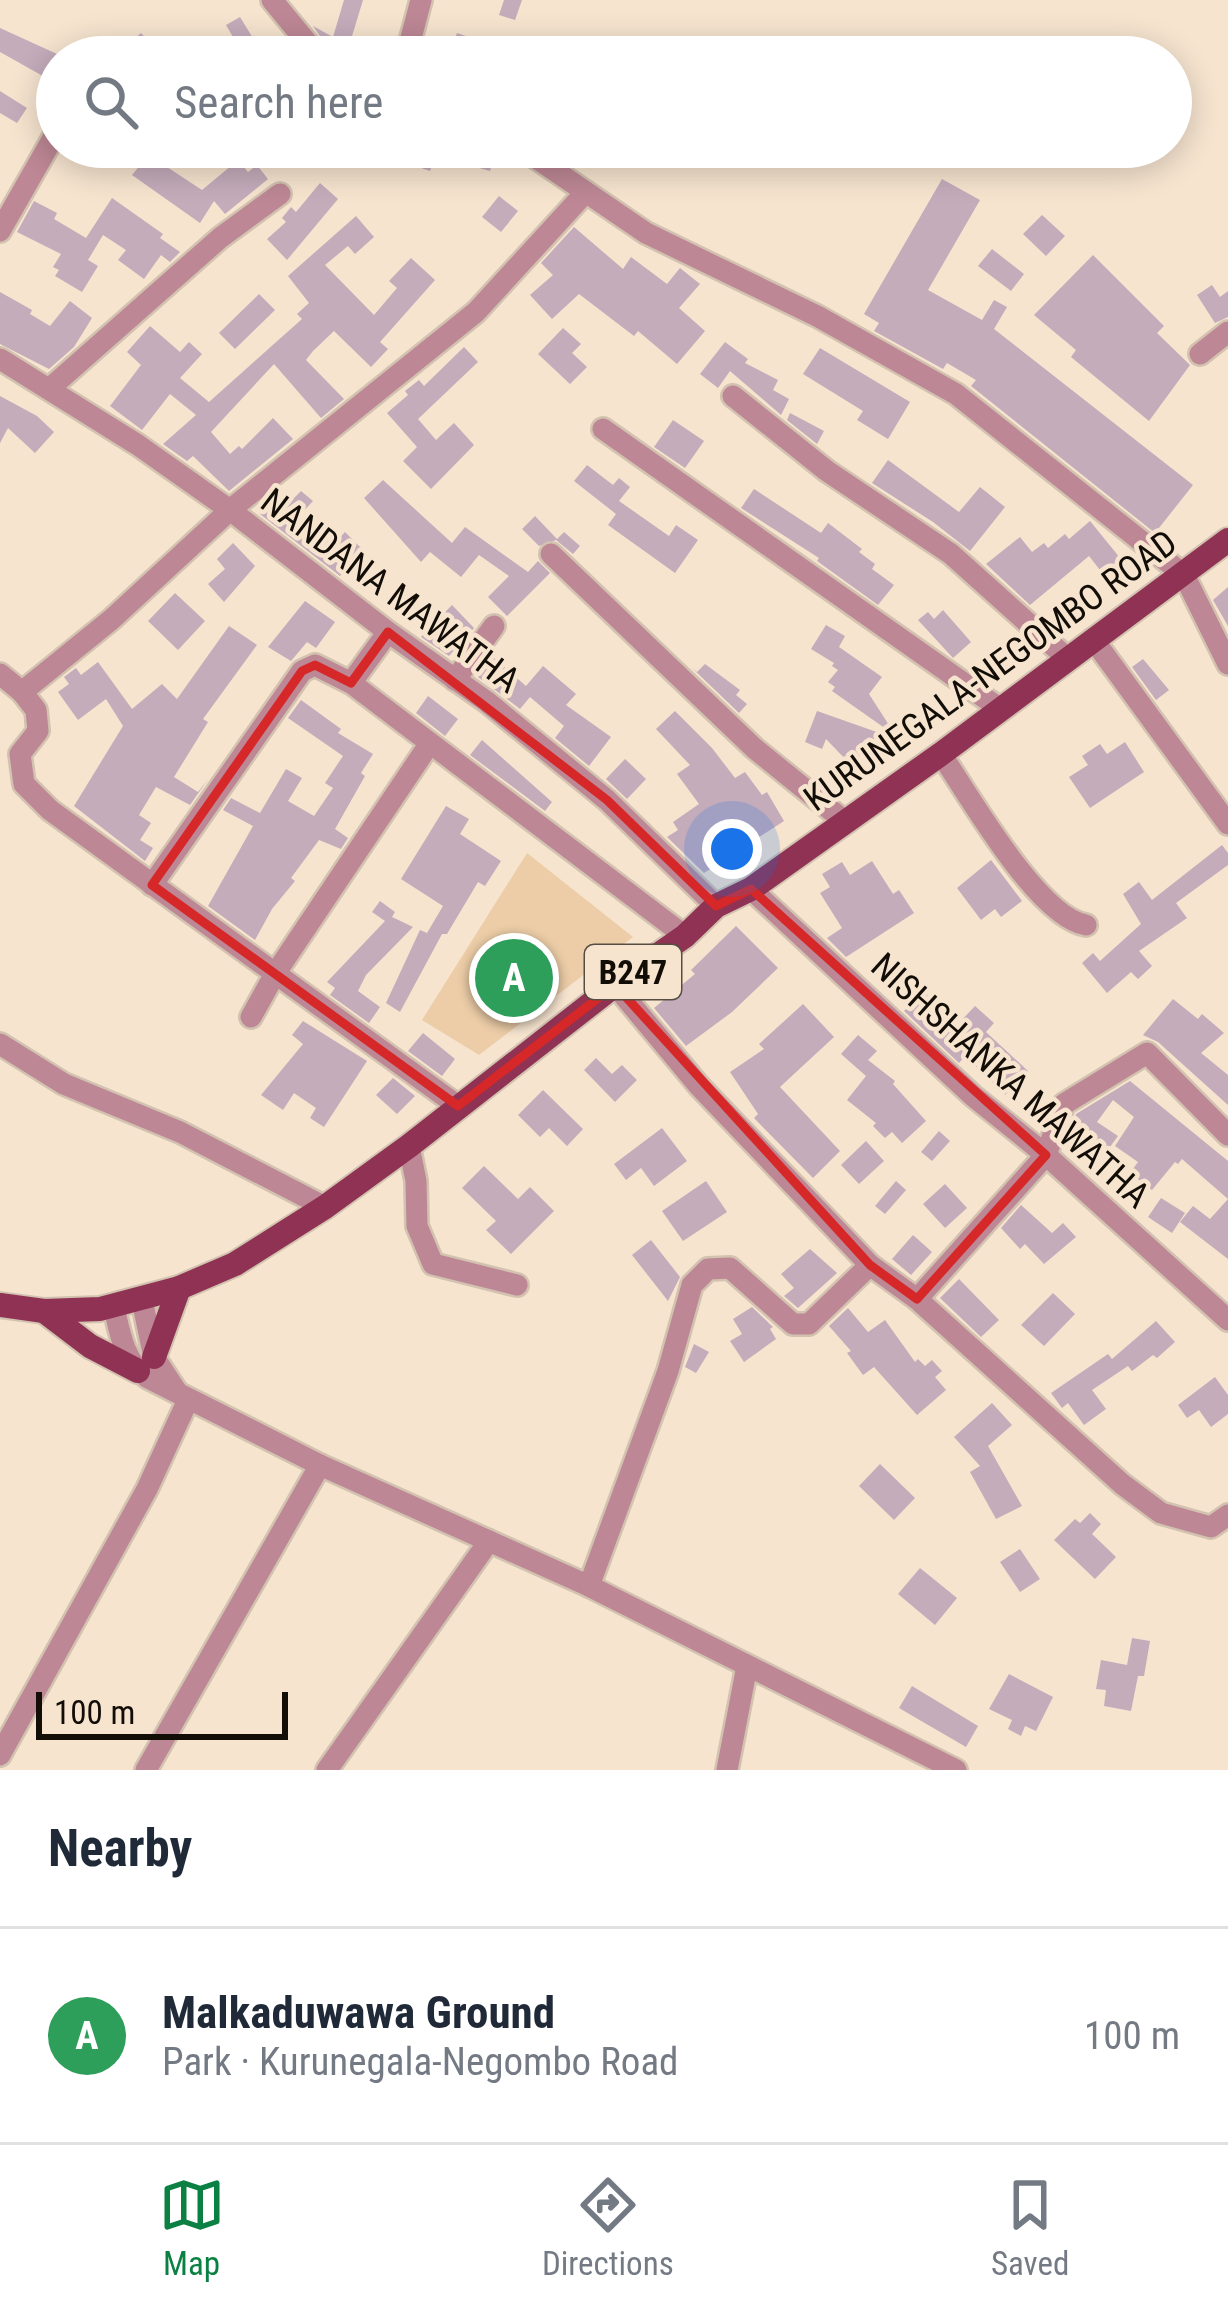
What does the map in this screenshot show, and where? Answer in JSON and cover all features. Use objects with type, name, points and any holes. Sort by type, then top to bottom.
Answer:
[{"type":"main road","name":"KURUNEGALA-NEGOMBO ROAD","points":[[0,1305],[44,1311],[114,1307],[179,1288],[236,1264],[326,1207],[685,936],[716,906],[751,889],[941,754],[1228,539]]},
{"type":"main road","points":[[44,1311],[90,1346],[146,1364],[179,1288]]},
{"type":"street","points":[[272,0],[302,36]]},
{"type":"street","points":[[412,36],[421,0]]},
{"type":"street","points":[[0,231],[36,168]]},
{"type":"street","points":[[549,168],[646,233],[817,316],[956,394],[1184,575],[1228,664]]},
{"type":"street","points":[[50,389],[220,238],[280,194]]},
{"type":"street","points":[[22,692],[112,619],[230,510],[476,312],[584,194]]},
{"type":"street","points":[[1200,354],[1228,332]]},
{"type":"street","name":"NANDANA MAWATHA","points":[[0,358],[230,510],[455,680],[608,800],[716,906]]},
{"type":"street","points":[[733,396],[827,471],[951,554],[1068,659]]},
{"type":"street","points":[[603,429],[999,708]]},
{"type":"street","points":[[550,554],[754,748],[844,820]]},
{"type":"street","points":[[455,680],[494,626]]},
{"type":"street","points":[[351,683],[388,632]]},
{"type":"street","points":[[1093,639],[1228,824]]},
{"type":"street","points":[[152,885],[302,671],[315,665],[351,683],[685,936]]},
{"type":"street","points":[[0,674],[36,710],[38,730],[20,754],[24,784],[50,810],[458,1106]]},
{"type":"street","points":[[251,1017],[274,974],[430,743]]},
{"type":"street","points":[[941,754],[1038,895],[1074,923],[1086,925]]},
{"type":"street","name":"NISHSHANKA MAWATHA","points":[[751,889],[973,1096],[1046,1155],[1228,1320]]},
{"type":"street","points":[[615,985],[699,1086],[870,1265],[917,1299],[1122,1484],[1161,1513],[1211,1527],[1228,1515]]},
{"type":"street","points":[[0,1044],[64,1084],[180,1132],[326,1207]]},
{"type":"street","points":[[917,1299],[1046,1155],[1064,1104],[1148,1053],[1228,1135]]},
{"type":"street","points":[[409,1146],[417,1226],[434,1264],[517,1285]]},
{"type":"street","points":[[590,1586],[668,1372],[692,1285],[708,1269],[730,1268],[793,1324],[809,1324],[870,1265]]},
{"type":"street","points":[[142,1300],[146,1364]]},
{"type":"street","points":[[114,1307],[122,1345],[183,1396],[320,1465],[590,1586],[956,1770]]},
{"type":"street","points":[[0,1755],[147,1490],[183,1396]]},
{"type":"street","points":[[146,1770],[320,1465]]},
{"type":"street","points":[[327,1770],[490,1541]]},
{"type":"street","points":[[727,1770],[747,1666]]},
{"type":"highlighted area","points":[[388,632],[607,800],[716,906],[751,889],[1046,1155],[917,1299],[870,1265],[615,985],[458,1106],[152,885],[302,671],[315,665],[351,683]]},
{"type":"shaded area","points":[[527,853],[633,937],[479,1055],[422,1020]]},
{"type":"building","points":[[344,0],[363,0],[352,36],[333,36]]},
{"type":"building","points":[[504,0],[522,0],[515,20],[499,15]]},
{"type":"building","points":[[240,17],[252,36],[232,36],[226,25]]},
{"type":"building","points":[[0,28],[36,44],[36,72],[0,52]]},
{"type":"building","points":[[0,91],[27,108],[17,123],[0,113]]},
{"type":"building","points":[[138,168],[169,168],[202,190],[228,168],[248,172],[259,168],[268,179],[225,214],[214,201],[200,223],[132,175]]},
{"type":"building","points":[[942,179],[980,200],[928,290],[982,320],[994,300],[1007,307],[994,329],[1193,485],[1155,533],[971,386],[976,380],[947,363],[943,369],[874,331],[879,323],[864,314]]},
{"type":"building","points":[[320,183],[338,199],[287,260],[267,239],[286,222],[282,218],[291,207],[296,212]]},
{"type":"building","points":[[499,196],[518,211],[501,232],[482,217]]},
{"type":"building","points":[[112,198],[180,252],[170,262],[161,255],[144,279],[118,260],[126,250],[103,235],[88,260],[98,266],[82,292],[55,276],[59,270],[53,267],[61,254],[17,232],[34,201],[86,238]]},
{"type":"building","points":[[1042,215],[1065,236],[1046,256],[1023,234]]},
{"type":"building","points":[[356,216],[374,237],[355,254],[348,246],[325,265],[374,315],[397,288],[389,281],[411,258],[435,280],[380,342],[388,349],[371,367],[334,331],[313,351],[306,360],[344,399],[321,418],[274,364],[211,432],[230,454],[239,446],[242,449],[273,418],[293,439],[229,491],[193,456],[187,461],[163,444],[196,415],[170,394],[142,430],[110,406],[141,365],[127,352],[150,326],[180,352],[189,342],[202,354],[180,378],[209,402],[302,319],[297,314],[309,303],[288,276]]},
{"type":"building","points":[[574,227],[623,269],[631,257],[667,284],[680,268],[700,284],[679,308],[705,331],[677,364],[638,331],[634,336],[579,294],[552,319],[530,295],[553,275],[541,263]]},
{"type":"building","points":[[992,249],[1024,274],[1011,291],[978,266]]},
{"type":"building","points":[[1093,255],[1164,326],[1157,333],[1190,365],[1149,421],[1071,357],[1076,350],[1034,315]]},
{"type":"building","points":[[1212,285],[1220,297],[1228,291],[1228,317],[1215,323],[1197,295]]},
{"type":"building","points":[[0,292],[50,326],[70,301],[92,318],[74,347],[49,369],[0,344]]},
{"type":"building","points":[[259,294],[275,310],[235,349],[219,333]]},
{"type":"building","points":[[563,328],[581,344],[572,353],[587,367],[570,384],[538,354]]},
{"type":"building","points":[[725,342],[748,359],[745,363],[778,380],[773,390],[789,399],[781,415],[730,371],[718,388],[700,374]]},
{"type":"building","points":[[464,347],[478,362],[418,419],[436,440],[454,423],[474,445],[431,489],[403,461],[417,447],[387,413],[408,395],[405,391],[419,380],[424,386]]},
{"type":"building","points":[[820,348],[910,402],[888,439],[857,420],[863,411],[803,374]]},
{"type":"building","points":[[0,396],[37,416],[54,432],[35,453],[8,428],[0,443]]},
{"type":"building","points":[[790,413],[824,431],[817,444],[787,420]]},
{"type":"building","points":[[673,420],[704,441],[685,468],[654,447]]},
{"type":"building","points":[[888,460],[959,512],[980,487],[1005,507],[970,551],[872,483]]},
{"type":"building","points":[[587,465],[613,485],[619,478],[630,487],[619,501],[669,536],[676,525],[698,540],[675,573],[608,525],[616,514],[574,481]]},
{"type":"building","points":[[383,480],[452,543],[465,527],[528,572],[538,561],[550,573],[507,616],[488,597],[509,576],[479,555],[461,577],[430,552],[421,562],[364,498]]},
{"type":"building","points":[[754,489],[821,533],[828,523],[862,549],[859,552],[875,564],[872,569],[894,585],[878,605],[819,558],[741,508]]},
{"type":"building","points":[[301,491],[313,501],[300,515],[333,545],[345,532],[364,551],[340,576],[260,514],[278,495],[288,504]]},
{"type":"building","points":[[535,516],[557,539],[564,532],[580,546],[573,554],[556,540],[539,546],[522,529]]},
{"type":"building","points":[[1090,521],[1125,564],[1107,579],[1089,556],[1030,605],[986,564],[1020,537],[1032,552],[1044,543],[1048,548],[1065,534],[1069,539]]},
{"type":"building","points":[[233,543],[255,566],[224,602],[208,584],[225,569],[217,559]]},
{"type":"building","points":[[1228,587],[1228,626],[1213,600]]},
{"type":"building","points":[[175,593],[205,621],[178,650],[148,621]]},
{"type":"building","points":[[305,601],[335,622],[316,648],[307,642],[291,661],[268,647]]},
{"type":"building","points":[[452,605],[474,628],[449,656],[421,637]]},
{"type":"building","points":[[943,610],[971,642],[953,658],[918,620],[928,612],[934,619]]},
{"type":"building","points":[[826,625],[845,636],[839,647],[882,677],[869,694],[896,736],[832,691],[835,687],[828,682],[838,670],[811,649]]},
{"type":"building","points":[[229,626],[257,645],[203,719],[208,722],[174,777],[198,792],[209,778],[190,805],[156,787],[139,815],[151,823],[140,840],[153,848],[145,861],[74,806],[123,726],[106,699],[78,720],[58,692],[69,684],[64,677],[76,668],[81,675],[98,662],[132,709],[162,684],[177,699]]},
{"type":"building","points":[[494,658],[526,686],[543,666],[576,694],[566,705],[611,737],[589,766],[555,738],[564,726],[530,697],[520,709],[478,677]]},
{"type":"building","points":[[1143,659],[1169,690],[1156,700],[1132,667]]},
{"type":"building","points":[[705,664],[740,690],[736,695],[747,704],[739,713],[691,667],[697,672]]},
{"type":"building","points":[[428,696],[458,719],[445,736],[416,713]]},
{"type":"building","points":[[301,700],[341,729],[338,733],[373,754],[335,829],[348,838],[341,849],[319,840],[255,940],[208,906],[253,826],[223,810],[231,798],[260,813],[286,769],[302,778],[288,801],[314,816],[333,788],[325,783],[343,756],[288,718]]},
{"type":"building","points":[[675,711],[735,778],[745,772],[762,795],[767,792],[784,821],[704,873],[667,837],[678,830],[673,822],[699,804],[677,774],[690,765],[656,729]]},
{"type":"building","points":[[817,711],[908,743],[884,758],[879,749],[873,753],[869,748],[851,765],[826,739],[822,749],[805,742]]},
{"type":"building","points":[[482,740],[552,802],[545,811],[470,755]]},
{"type":"building","points":[[1125,742],[1144,772],[1090,808],[1069,777],[1088,765],[1082,756],[1100,744],[1107,754]]},
{"type":"building","points":[[625,759],[646,779],[627,799],[606,779]]},
{"type":"building","points":[[446,806],[469,819],[460,834],[501,861],[485,886],[478,882],[447,934],[442,934],[400,1012],[386,1003],[420,930],[427,933],[443,906],[401,879]]},
{"type":"building","points":[[1222,845],[1228,865],[1176,903],[1187,918],[1139,951],[1152,966],[1138,979],[1131,972],[1107,993],[1082,963],[1093,953],[1100,961],[1141,924],[1123,894],[1139,882],[1152,900]]},
{"type":"building","points":[[991,860],[1022,901],[1001,917],[995,909],[981,920],[957,888]]},
{"type":"building","points":[[872,861],[893,894],[899,890],[914,913],[846,957],[827,938],[842,928],[820,893],[830,887],[822,874],[842,862],[850,875]]},
{"type":"building","points":[[380,901],[395,912],[392,917],[413,927],[366,975],[358,991],[380,1007],[369,1023],[330,995],[335,988],[327,982],[385,921],[372,912]]},
{"type":"building","points":[[736,926],[778,968],[732,1012],[686,1046],[654,1008],[695,974],[691,970]]},
{"type":"building","points":[[923,991],[957,1025],[975,1006],[994,1023],[986,1032],[1028,1071],[1005,1095],[965,1056],[959,1063],[904,1011]]},
{"type":"building","points":[[1173,999],[1198,1019],[1202,1014],[1224,1033],[1201,1053],[1228,1075],[1228,1105],[1158,1042],[1143,1035]]},
{"type":"building","points":[[803,1004],[834,1037],[780,1087],[840,1151],[813,1178],[754,1118],[758,1114],[730,1072],[764,1049],[759,1044]]},
{"type":"building","points":[[303,1021],[367,1061],[324,1127],[310,1118],[316,1108],[294,1093],[283,1110],[261,1095],[303,1044],[292,1035]]},
{"type":"building","points":[[423,1033],[455,1059],[442,1076],[408,1051]]},
{"type":"building","points":[[858,1035],[877,1051],[868,1060],[895,1081],[926,1121],[902,1143],[892,1132],[885,1138],[873,1126],[876,1123],[847,1100],[866,1076],[841,1054]]},
{"type":"building","points":[[596,1058],[612,1074],[622,1065],[637,1080],[615,1102],[584,1070]]},
{"type":"building","points":[[393,1078],[415,1096],[397,1114],[376,1095]]},
{"type":"building","points":[[1130,1081],[1228,1161],[1228,1199],[1182,1159],[1152,1190],[1130,1173],[1138,1162],[1115,1146],[1134,1117],[1113,1100],[1097,1122],[1118,1136],[1107,1151],[1071,1130],[1076,1114]]},
{"type":"building","points":[[543,1090],[583,1129],[567,1146],[549,1128],[540,1137],[518,1115]]},
{"type":"building","points":[[662,1128],[687,1161],[654,1186],[641,1168],[626,1180],[614,1164]]},
{"type":"building","points":[[939,1131],[950,1141],[932,1161],[921,1152]]},
{"type":"building","points":[[866,1141],[884,1161],[859,1184],[841,1165]]},
{"type":"building","points":[[484,1166],[518,1199],[530,1187],[554,1211],[511,1254],[486,1230],[496,1221],[462,1188]]},
{"type":"building","points":[[706,1181],[727,1212],[683,1241],[662,1211]]},
{"type":"building","points":[[896,1181],[906,1190],[885,1214],[875,1206]]},
{"type":"building","points":[[945,1184],[967,1208],[945,1228],[923,1204]]},
{"type":"building","points":[[1161,1198],[1185,1213],[1172,1233],[1148,1217]]},
{"type":"building","points":[[1228,1199],[1228,1259],[1180,1222],[1193,1206],[1210,1219]]},
{"type":"building","points":[[1021,1205],[1052,1233],[1063,1223],[1076,1237],[1044,1264],[1025,1244],[1020,1249],[1001,1228]]},
{"type":"building","points":[[913,1235],[932,1252],[911,1275],[892,1259]]},
{"type":"building","points":[[651,1240],[680,1277],[668,1301],[632,1255]]},
{"type":"building","points":[[810,1249],[837,1273],[798,1308],[784,1296],[794,1288],[781,1274]]},
{"type":"building","points":[[959,1279],[999,1320],[981,1337],[940,1298]]},
{"type":"building","points":[[1053,1293],[1075,1314],[1044,1346],[1021,1325]]},
{"type":"building","points":[[752,1307],[773,1327],[776,1339],[744,1362],[730,1341],[742,1334],[733,1319]]},
{"type":"building","points":[[848,1308],[868,1332],[885,1320],[915,1362],[918,1359],[925,1366],[932,1360],[942,1371],[935,1377],[946,1390],[917,1415],[874,1367],[863,1375],[847,1353],[851,1351],[829,1326]]},
{"type":"building","points":[[1156,1321],[1175,1342],[1157,1358],[1153,1355],[1132,1371],[1128,1366],[1092,1390],[1106,1409],[1084,1425],[1068,1403],[1062,1408],[1051,1393],[1108,1354],[1112,1359]]},
{"type":"building","points":[[694,1344],[709,1352],[696,1373],[685,1367]]},
{"type":"building","points":[[1215,1377],[1228,1395],[1228,1414],[1211,1427],[1199,1410],[1187,1418],[1178,1405]]},
{"type":"building","points":[[992,1403],[1012,1425],[988,1446],[1022,1506],[996,1519],[970,1472],[980,1466],[954,1437]]},
{"type":"building","points":[[880,1464],[915,1498],[894,1520],[859,1486]]},
{"type":"building","points":[[1090,1513],[1101,1524],[1092,1534],[1116,1557],[1095,1579],[1054,1540],[1075,1519],[1080,1523]]},
{"type":"building","points":[[1020,1549],[1040,1579],[1020,1592],[1000,1562]]},
{"type":"building","points":[[920,1568],[957,1598],[935,1625],[898,1594]]},
{"type":"building","points":[[1132,1638],[1150,1641],[1131,1711],[1104,1706],[1106,1690],[1096,1689],[1101,1660],[1127,1665]]},
{"type":"building","points":[[1009,1674],[1053,1697],[1036,1731],[1025,1726],[1021,1736],[1008,1729],[1012,1720],[989,1709]]},
{"type":"building","points":[[912,1686],[978,1726],[966,1747],[899,1708]]},
{"type":"place","name":"Malkaduwawa Ground","points":[[514,978]]}]
